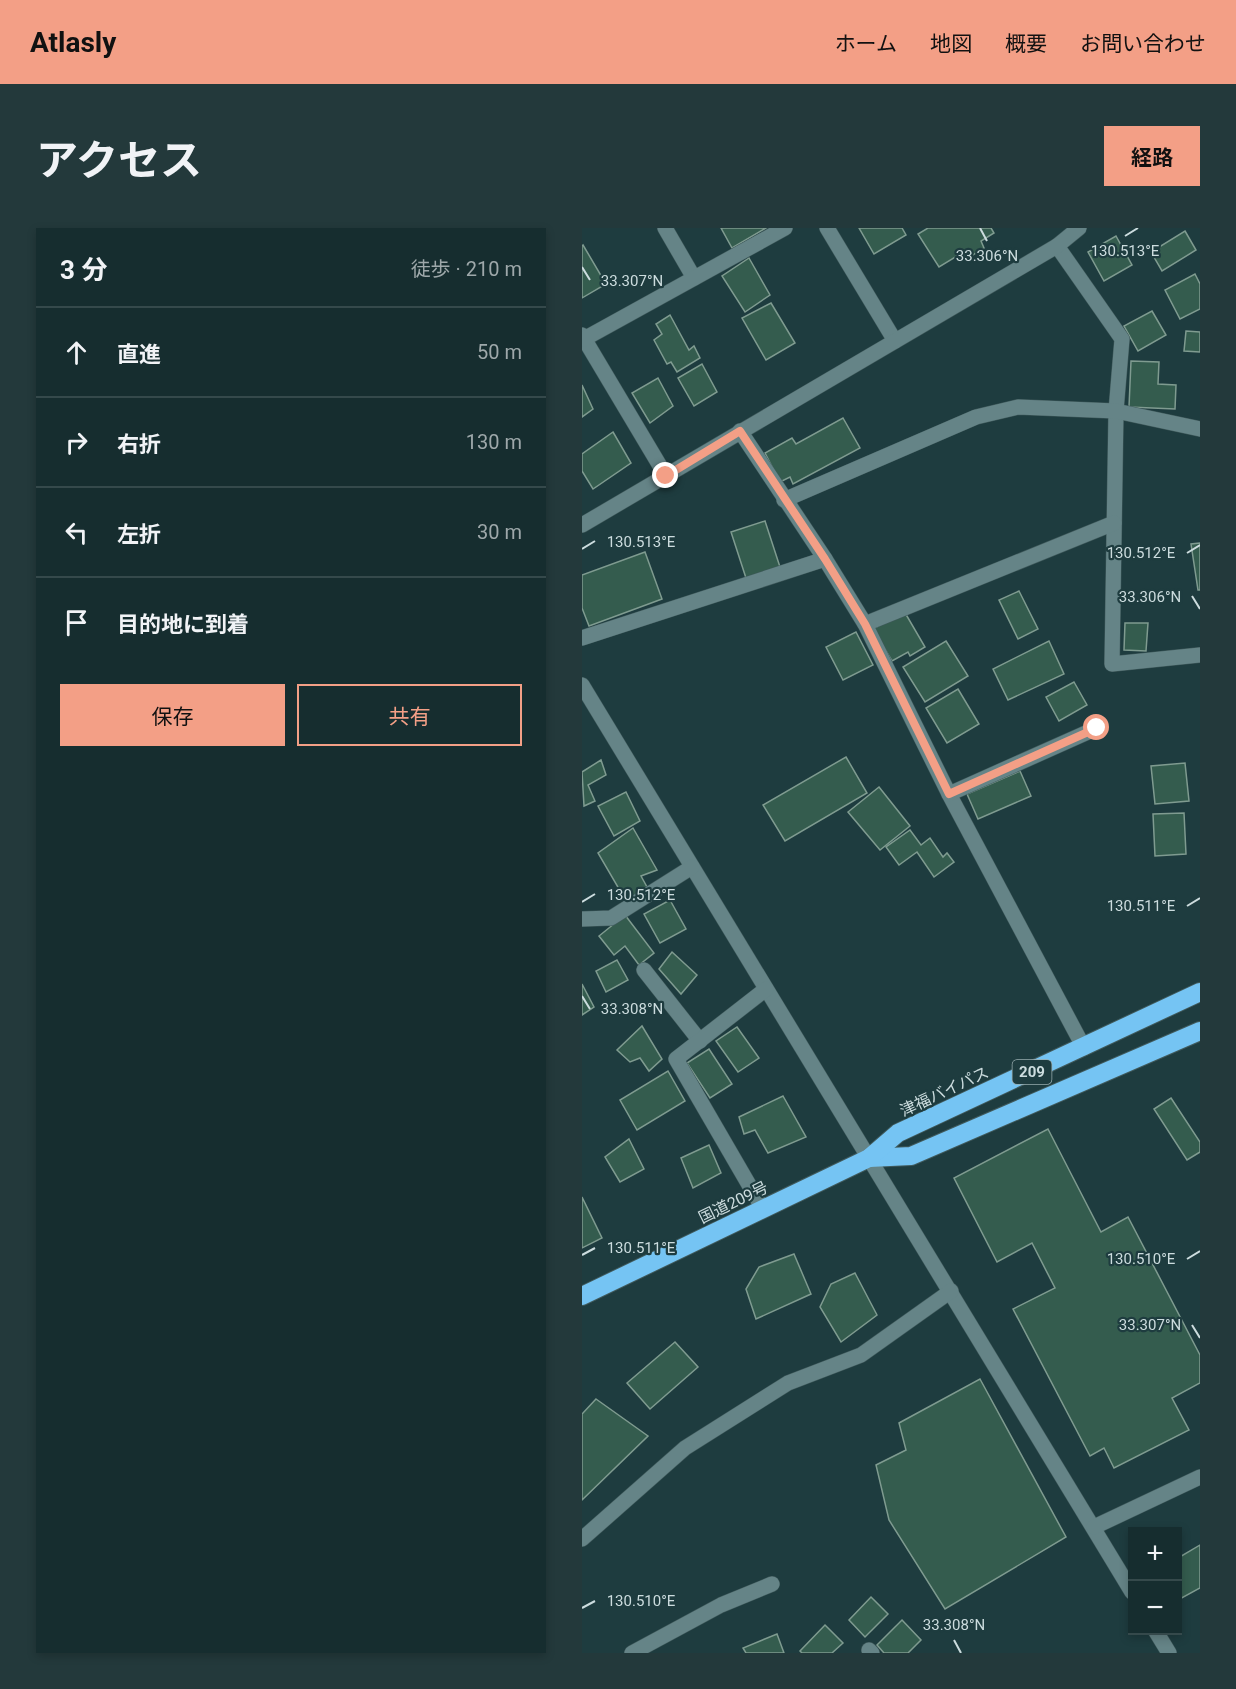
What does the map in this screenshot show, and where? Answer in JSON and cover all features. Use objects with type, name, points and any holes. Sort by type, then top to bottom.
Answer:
[{"type":"highway","name":"津福バイパス","points":[[869,1158],[898,1133],[1200,992]]},
{"type":"highway","name":"209","points":[[869,1158],[911,1156],[1200,1031]]},
{"type":"highway","name":"国道209号","points":[[582,1296],[869,1158]]},
{"type":"street","points":[[665,228],[694,278]]},
{"type":"street","points":[[666,476],[583,337],[785,228]]},
{"type":"street","points":[[827,228],[895,341]]},
{"type":"street","points":[[582,525],[1057,246],[1079,228]]},
{"type":"street","points":[[1057,246],[1122,339],[1116,411],[1112,664],[1200,655]]},
{"type":"street","points":[[784,500],[976,417],[1018,407],[1116,411],[1200,429]]},
{"type":"street","points":[[740,431],[865,624],[949,794],[1084,1047]]},
{"type":"street","points":[[865,624],[1114,523]]},
{"type":"street","points":[[582,638],[825,559]]},
{"type":"street","points":[[584,695],[693,867],[1128,1585]]},
{"type":"street","points":[[949,794],[1097,728]]},
{"type":"street","points":[[582,919],[611,918],[693,867]]},
{"type":"street","points":[[644,970],[700,1041]]},
{"type":"street","points":[[763,1209],[676,1059],[766,989]]},
{"type":"street","points":[[582,1539],[685,1448],[788,1383],[861,1355],[951,1291]]},
{"type":"street","points":[[1094,1527],[1200,1477]]},
{"type":"street","points":[[632,1653],[721,1605],[772,1584]]},
{"type":"street","points":[[1158,1635],[1168,1653]]},
{"type":"building","points":[[721,228],[766,228],[732,248]]},
{"type":"building","points":[[859,228],[902,228],[906,235],[874,254]]},
{"type":"building","points":[[928,228],[991,228],[994,233],[981,241],[984,248],[968,258],[962,253],[939,267],[918,234]]},
{"type":"building","points":[[1185,231],[1196,250],[1162,271],[1151,252]]},
{"type":"building","points":[[1116,236],[1132,265],[1104,281],[1088,252]]},
{"type":"building","points":[[582,246],[606,284],[582,298]]},
{"type":"building","points":[[749,258],[770,295],[745,312],[722,276]]},
{"type":"building","points":[[1195,274],[1200,284],[1200,309],[1180,319],[1165,290]]},
{"type":"building","points":[[771,303],[795,343],[766,360],[742,318]]},
{"type":"building","points":[[1152,311],[1166,335],[1138,351],[1124,326]]},
{"type":"building","points":[[670,315],[689,350],[694,346],[700,358],[677,372],[671,362],[667,364],[654,340],[662,334],[656,324]]},
{"type":"building","points":[[1186,331],[1200,332],[1200,352],[1184,351]]},
{"type":"building","points":[[1131,361],[1159,362],[1158,384],[1176,385],[1175,409],[1129,407]]},
{"type":"building","points":[[702,364],[717,392],[694,406],[678,378]]},
{"type":"building","points":[[658,378],[673,406],[650,423],[632,393]]},
{"type":"building","points":[[582,385],[593,409],[582,417]]},
{"type":"building","points":[[843,418],[860,448],[793,484],[790,477],[780,482],[765,453],[792,438],[796,444]]},
{"type":"building","points":[[613,432],[631,463],[593,489],[582,471],[582,454]]},
{"type":"building","points":[[765,521],[780,567],[746,578],[731,532]]},
{"type":"building","points":[[1200,543],[1200,590],[1198,590],[1191,544]]},
{"type":"building","points":[[645,552],[662,599],[589,626],[582,608],[582,575]]},
{"type":"building","points":[[1019,591],[1038,629],[1018,639],[999,600]]},
{"type":"building","points":[[904,611],[925,647],[910,656],[908,652],[892,661],[873,629]]},
{"type":"building","points":[[1125,623],[1148,623],[1146,651],[1124,650]]},
{"type":"building","points":[[856,632],[873,665],[843,680],[826,647]]},
{"type":"building","points":[[946,641],[968,676],[925,702],[903,667]]},
{"type":"building","points":[[1049,641],[1064,674],[1008,700],[993,669]]},
{"type":"building","points":[[1074,682],[1087,705],[1059,721],[1046,697]]},
{"type":"building","points":[[958,689],[979,724],[947,743],[926,708]]},
{"type":"building","points":[[846,757],[867,793],[785,841],[763,805]]},
{"type":"building","points":[[601,760],[606,775],[588,785],[595,801],[584,806],[582,772]]},
{"type":"building","points":[[1185,763],[1189,801],[1155,804],[1151,766]]},
{"type":"building","points":[[1020,771],[1031,796],[978,819],[967,794]]},
{"type":"building","points":[[879,787],[910,826],[880,850],[848,812]]},
{"type":"building","points":[[626,792],[640,821],[614,836],[598,806]]},
{"type":"building","points":[[1184,813],[1186,854],[1155,856],[1153,814]]},
{"type":"building","points":[[633,828],[657,870],[641,876],[647,887],[626,901],[598,853]]},
{"type":"building","points":[[910,830],[921,845],[930,838],[943,857],[947,853],[954,862],[934,877],[917,852],[899,865],[886,847]]},
{"type":"building","points":[[670,900],[686,929],[660,943],[644,914]]},
{"type":"building","points":[[625,915],[654,953],[639,965],[625,946],[614,955],[599,936]]},
{"type":"building","points":[[672,952],[697,975],[681,994],[659,969]]},
{"type":"building","points":[[617,960],[628,980],[606,992],[596,971]]},
{"type":"building","points":[[582,984],[594,1007],[582,1015]]},
{"type":"building","points":[[642,1026],[662,1059],[649,1071],[640,1058],[630,1062],[617,1050]]},
{"type":"building","points":[[737,1027],[759,1058],[738,1072],[716,1041]]},
{"type":"building","points":[[709,1049],[732,1084],[710,1098],[687,1063]]},
{"type":"building","points":[[668,1071],[685,1101],[637,1130],[620,1100]]},
{"type":"building","points":[[783,1096],[806,1137],[768,1153],[755,1130],[744,1134],[739,1117]]},
{"type":"building","points":[[1171,1098],[1200,1142],[1200,1152],[1187,1160],[1154,1109]]},
{"type":"building","points":[[1048,1129],[1101,1232],[1128,1217],[1200,1355],[1200,1383],[1172,1398],[1189,1430],[1114,1468],[1104,1448],[1090,1456],[1013,1309],[1055,1288],[1032,1243],[997,1262],[954,1178]]},
{"type":"building","points":[[629,1139],[644,1169],[620,1182],[605,1157]]},
{"type":"building","points":[[709,1145],[721,1173],[693,1188],[681,1158]]},
{"type":"building","points":[[582,1197],[602,1238],[582,1248]]},
{"type":"building","points":[[794,1254],[811,1294],[756,1319],[746,1289],[759,1267]]},
{"type":"building","points":[[855,1273],[877,1315],[841,1342],[820,1307],[831,1284]]},
{"type":"building","points":[[675,1342],[698,1367],[650,1409],[627,1383]]},
{"type":"building","points":[[980,1379],[1066,1537],[945,1609],[889,1520],[876,1465],[906,1450],[899,1423]]},
{"type":"building","points":[[596,1399],[648,1436],[582,1500],[582,1414]]},
{"type":"building","points":[[1200,1545],[1200,1588],[1182,1598],[1182,1581],[1182,1556]]},
{"type":"building","points":[[871,1597],[888,1614],[865,1637],[849,1620]]},
{"type":"building","points":[[902,1620],[921,1640],[908,1653],[884,1653],[877,1645]]},
{"type":"building","points":[[825,1625],[843,1643],[832,1653],[802,1653],[800,1651]]},
{"type":"building","points":[[777,1634],[784,1653],[746,1653],[743,1648]]},
{"type":"route","points":[[666,476],[740,431],[865,624],[949,794],[1097,728]]}]
